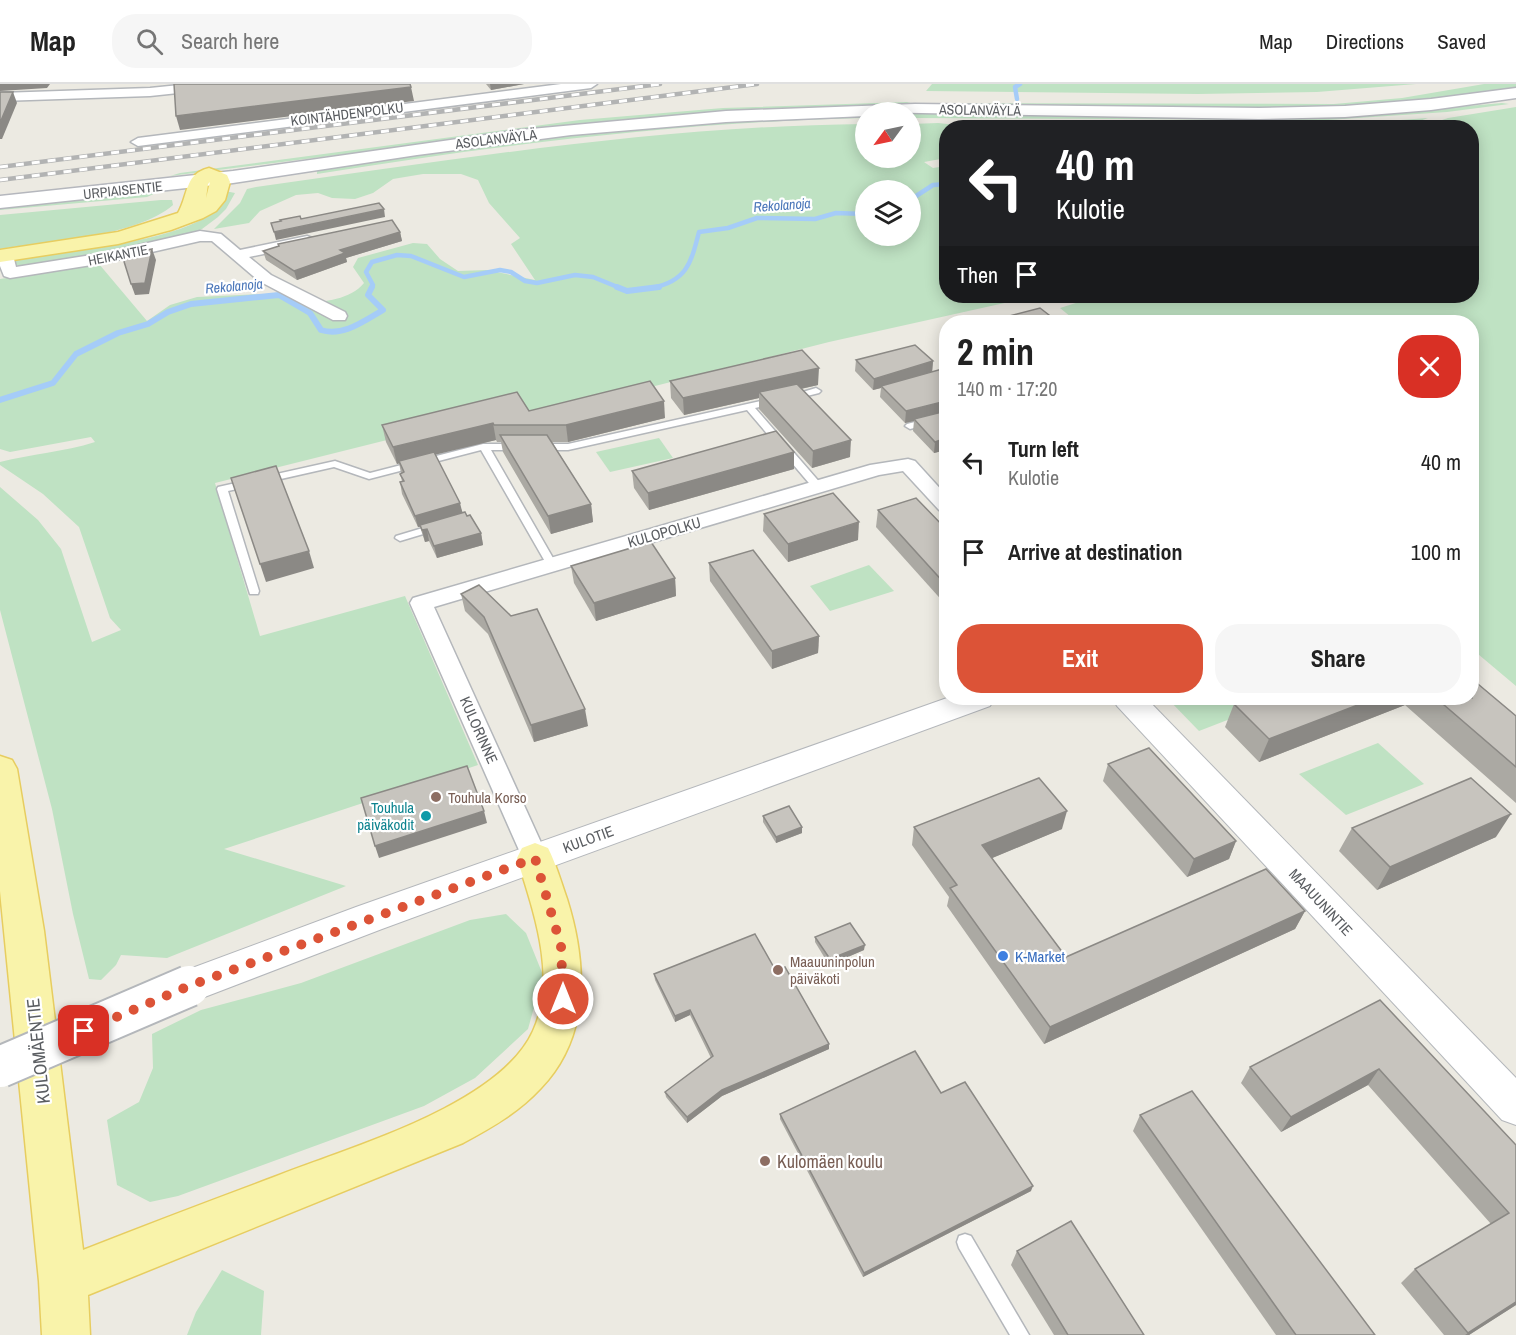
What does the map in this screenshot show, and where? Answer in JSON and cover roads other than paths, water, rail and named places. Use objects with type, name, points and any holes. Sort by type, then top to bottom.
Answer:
[{"type":"main road","name":"ASOLANVÄYLÄ","points":[[209,178],[596,127],[748,115],[918,109],[1305,113],[1410,107],[1516,93]]},
{"type":"main road","name":"URPIAISENTIE","points":[[0,202],[209,178]]},
{"type":"main road","points":[[3,256],[144,233],[212,205],[219,192],[209,178]]},
{"type":"main road","name":"KULOMÄENTIE","points":[[0,769],[25,931],[63,1281],[66,1335]]},
{"type":"main road","points":[[63,1281],[434,1136],[478,1113],[510,1089],[538,1062],[553,1033],[563,999],[561,946],[535,858]]},
{"type":"street","points":[[0,97],[225,84]]},
{"type":"street","name":"KOINTÄHDENPOLKU","points":[[138,142],[554,86],[591,84]]},
{"type":"street","name":"HEIKANTIE","points":[[3,256],[10,273],[104,258],[208,236],[221,240],[265,278],[339,316]]},
{"type":"street","points":[[237,255],[328,236]]},
{"type":"street","name":"KULOPOLKU","points":[[421,603],[877,470],[908,465],[939,498]]},
{"type":"street","name":"KULORINNE","points":[[421,603],[535,858]]},
{"type":"street","name":"KULOTIE","points":[[0,1067],[189,986],[960,705]]},
{"type":"street","name":"MAAUUNINTIE","points":[[1135,705],[1516,1106]]},
{"type":"lane","points":[[254,591],[222,489],[335,464],[369,476],[485,447],[568,447],[816,391]]},
{"type":"lane","points":[[748,407],[818,487]]},
{"type":"lane","points":[[910,426],[939,419]]},
{"type":"lane","points":[[485,447],[552,565]]},
{"type":"lane","points":[[400,538],[442,526]]},
{"type":"lane","points":[[965,1242],[1020,1335]]},
{"type":"waterway","name":"Rekolanoja","points":[[1017,99],[1015,87],[1020,84]]},
{"type":"waterway","name":"Rekolanoja","points":[[921,193],[933,185],[939,185]]},
{"type":"waterway","name":"Rekolanoja","points":[[653,288],[673,281],[686,269],[699,232],[728,228],[757,218],[815,219],[836,213],[855,214]]},
{"type":"waterway","name":"Rekolanoja","points":[[371,288],[373,285],[366,272],[372,262],[397,255],[411,256],[464,277],[500,270],[511,272],[525,281],[537,283],[575,275],[593,277],[620,288]]},
{"type":"waterway","name":"Rekolanoja","points":[[0,400],[53,383],[76,354],[118,333],[148,324],[168,312],[191,304],[279,295],[310,313],[321,330],[329,332],[353,327],[383,310],[368,295],[372,287]]},
{"type":"waterway","name":"Rekolanoja","points":[[617,287],[627,291],[653,288]]},
{"type":"waterway","name":"Rekolanoja","points":[[653,288],[659,287]]},
{"type":"railway","points":[[0,167],[660,84]]},
{"type":"railway","points":[[0,180],[757,84]]},
{"type":"place","name":"Touhula Korso","points":[[436,797]]},
{"type":"place","name":"Touhula päiväkodit","points":[[426,816]]},
{"type":"place","name":"K-Market","points":[[1003,956]]},
{"type":"place","name":"Maauuninpolun päiväkoti","points":[[778,970]]},
{"type":"place","name":"Kulomäen koulu","points":[[765,1161]]}]
